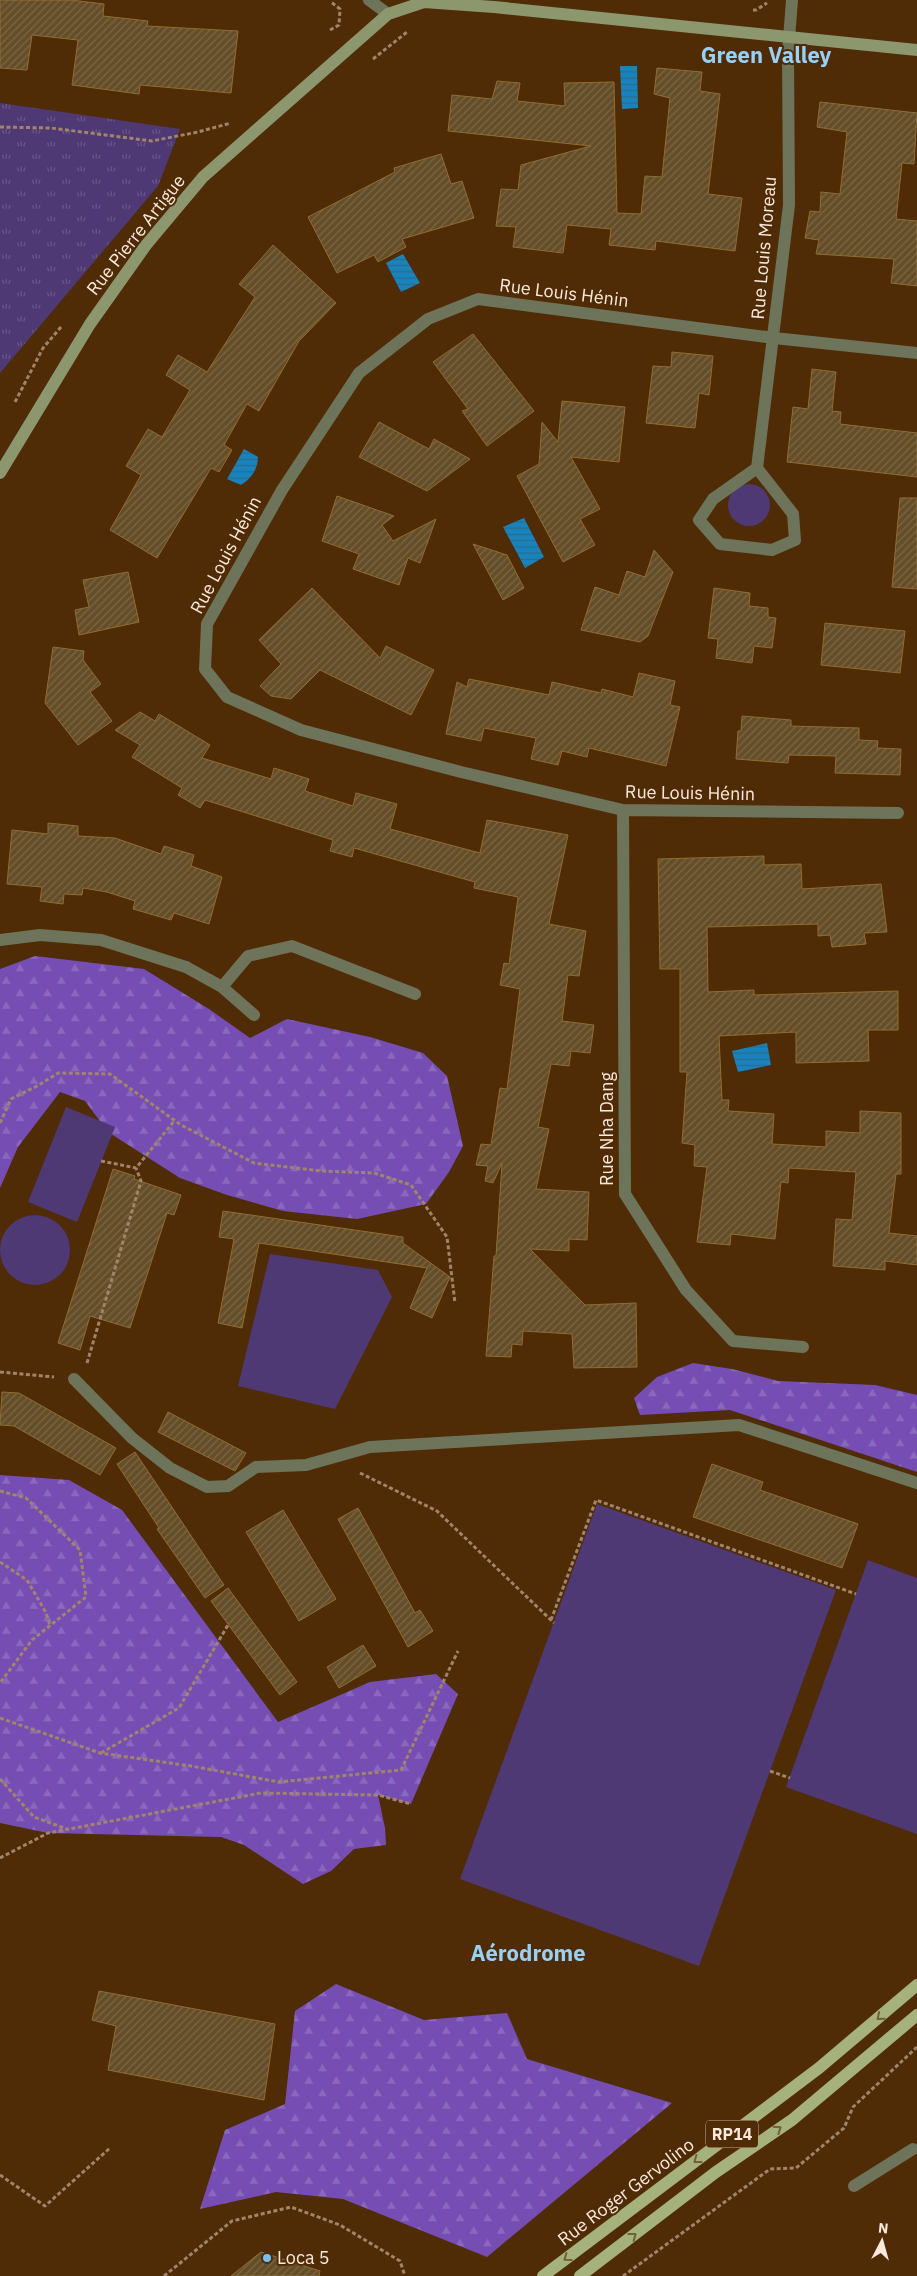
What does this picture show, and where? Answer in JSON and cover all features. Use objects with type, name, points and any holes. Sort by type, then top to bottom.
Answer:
[{"type":"main road","points":[[388,14],[424,2],[494,7],[917,50]]},
{"type":"main road","name":"Rue Pierre Artigue","points":[[0,473],[90,324],[152,238],[203,177],[388,14]]},
{"type":"main road","name":"Rue Roger Gervolino","points":[[543,2276],[819,2068],[917,1985]]},
{"type":"main road","name":"RP14","points":[[580,2276],[716,2172],[792,2120],[917,2015]]},
{"type":"street","points":[[369,0],[388,14]]},
{"type":"street","name":"Rue Louis Moreau","points":[[757,468],[789,205],[789,37],[792,0]]},
{"type":"street","name":"Rue Louis Hénin","points":[[898,813],[623,810],[461,772],[300,730],[227,697],[205,669],[207,624],[282,490],[359,374],[428,319],[478,299],[774,338],[917,353]]},
{"type":"street","points":[[757,468],[793,514],[795,540],[772,550],[720,544],[699,520],[713,499],[757,468]]},
{"type":"street","name":"Rue Nha Dang","points":[[623,810],[625,1194],[686,1290],[732,1340],[802,1347]]},
{"type":"street","points":[[0,940],[40,936],[101,940],[186,967],[222,987],[254,1014]]},
{"type":"street","points":[[222,987],[248,956],[292,946],[415,994]]},
{"type":"street","points":[[77,1382],[132,1438],[170,1468],[208,1487],[228,1486],[256,1467],[306,1466],[370,1447],[738,1425],[917,1484]]},
{"type":"street","points":[[854,2186],[913,2149]]},
{"type":"path","points":[[330,30],[339,26],[340,9],[331,2]]},
{"type":"path","points":[[368,62],[410,30]]},
{"type":"path","points":[[0,127],[51,128],[152,141],[198,132],[232,122]]},
{"type":"path","points":[[0,1124],[11,1099],[58,1073],[110,1074],[175,1120],[254,1162],[321,1171],[374,1173],[411,1185],[447,1236],[455,1303]]},
{"type":"path","points":[[136,1168],[175,1120]]},
{"type":"path","points":[[101,1160],[136,1168]]},
{"type":"path","points":[[0,1372],[77,1382],[140,1181],[136,1168]]},
{"type":"path","points":[[331,1458],[437,1511],[552,1622],[596,1500],[856,1594]]},
{"type":"path","points":[[0,1491],[26,1498],[80,1550],[86,1597],[32,1640],[0,1683]]},
{"type":"path","points":[[0,1562],[26,1580],[45,1611],[50,1625]]},
{"type":"path","points":[[100,1753],[179,1708],[228,1625]]},
{"type":"path","points":[[0,1718],[100,1753],[191,1766],[279,1782],[401,1770],[458,1651]]},
{"type":"path","points":[[770,1771],[790,1778]]},
{"type":"path","points":[[0,1779],[34,1817],[68,1829]]},
{"type":"path","points":[[0,1858],[48,1833],[261,1793],[378,1795],[411,1804]]},
{"type":"path","points":[[623,2276],[770,2169],[796,2168],[844,2128],[853,2107],[917,2048]]},
{"type":"path","points":[[0,2175],[45,2206],[110,2148]]},
{"type":"path","points":[[164,2276],[232,2221],[291,2207],[340,2225],[400,2260],[405,2276]]},
{"type":"green space","points":[[0,103],[180,129],[158,186],[0,373]]},
{"type":"green space","points":[[753,484],[761,487],[767,493],[770,505],[767,517],[761,523],[745,526],[737,523],[731,517],[728,501],[731,493],[737,487]]},
{"type":"green space","points":[[35,956],[144,969],[209,1009],[250,1038],[287,1019],[370,1037],[423,1053],[447,1076],[463,1146],[449,1172],[426,1204],[357,1219],[283,1211],[227,1195],[180,1178],[108,1132],[85,1101],[60,1092],[18,1147],[0,1188],[0,969]]},
{"type":"green space","points":[[66,1107],[115,1127],[77,1222],[28,1202]]},
{"type":"green space","points":[[28,1215],[42,1215],[55,1221],[64,1230],[70,1243],[68,1263],[60,1275],[42,1285],[28,1285],[15,1279],[6,1270],[0,1257],[0,1243],[6,1230],[15,1221]]},
{"type":"green space","points":[[270,1254],[378,1270],[392,1297],[335,1409],[238,1386]]},
{"type":"green space","points":[[693,1363],[732,1369],[778,1381],[875,1385],[917,1395],[917,1472],[730,1410],[640,1415],[634,1398],[657,1377]]},
{"type":"green space","points":[[0,1475],[69,1480],[122,1510],[278,1722],[370,1682],[436,1674],[458,1694],[411,1804],[378,1795],[385,1828],[386,1845],[354,1849],[331,1871],[303,1884],[244,1845],[221,1837],[48,1833],[0,1823]]},
{"type":"green space","points":[[597,1504],[836,1590],[699,1966],[460,1879]]},
{"type":"green space","points":[[868,1560],[917,1578],[917,1834],[786,1787]]},
{"type":"green space","points":[[336,1984],[424,2020],[507,2013],[527,2059],[672,2103],[487,2257],[343,2199],[276,2192],[200,2209],[225,2130],[285,2104],[295,2011]]},
{"type":"water","points":[[620,66],[637,66],[638,108],[622,109]]},
{"type":"water","points":[[403,254],[420,283],[401,292],[386,263]]},
{"type":"water","points":[[244,449],[258,457],[258,461],[253,473],[241,485],[227,479]]},
{"type":"water","points":[[524,518],[544,557],[525,568],[503,527]]},
{"type":"water","points":[[767,1043],[771,1065],[738,1072],[732,1051]]},
{"type":"building","points":[[0,0],[71,0],[104,4],[103,16],[148,21],[147,26],[238,31],[231,93],[140,85],[139,94],[72,85],[78,40],[32,35],[27,70],[0,68]]},
{"type":"building","points":[[657,68],[702,72],[700,91],[720,94],[708,194],[742,198],[735,251],[656,241],[655,250],[609,245],[611,229],[567,225],[563,253],[513,247],[516,227],[496,226],[501,189],[518,190],[521,165],[591,146],[448,131],[452,95],[492,99],[497,81],[520,83],[517,101],[565,106],[564,83],[614,82],[617,213],[641,214],[645,176],[662,177],[670,98],[654,94]]},
{"type":"building","points":[[820,102],[917,113],[914,164],[902,163],[896,219],[917,221],[917,286],[891,283],[894,259],[816,254],[819,240],[805,238],[810,211],[820,212],[821,192],[840,194],[847,132],[817,127]]},
{"type":"building","points":[[441,154],[451,184],[462,181],[474,218],[402,239],[406,247],[378,262],[374,255],[337,273],[308,217],[395,172],[394,168]]},
{"type":"building","points":[[273,245],[336,303],[299,341],[259,411],[247,404],[224,445],[232,450],[219,472],[211,468],[157,558],[110,530],[141,475],[126,466],[148,429],[162,437],[190,390],[166,375],[178,355],[207,372],[255,297],[239,284]]},
{"type":"building","points":[[473,334],[534,411],[487,446],[462,411],[468,409],[433,362]]},
{"type":"building","points":[[672,352],[713,356],[709,395],[699,393],[695,428],[646,423],[653,366],[671,367]]},
{"type":"building","points":[[812,369],[836,372],[832,411],[841,412],[840,424],[917,433],[917,477],[787,462],[793,407],[808,409]]},
{"type":"building","points":[[562,401],[625,407],[619,462],[571,457],[600,509],[580,519],[595,545],[563,562],[517,476],[539,464],[542,422],[558,442]]},
{"type":"building","points":[[379,422],[429,449],[434,439],[470,459],[427,491],[359,457]]},
{"type":"building","points":[[337,496],[394,516],[382,525],[393,541],[436,519],[420,563],[408,558],[399,585],[353,569],[359,554],[322,541]]},
{"type":"building","points":[[900,498],[917,498],[917,589],[892,587]]},
{"type":"building","points":[[473,544],[507,555],[524,588],[503,600]]},
{"type":"building","points":[[654,550],[673,572],[648,636],[640,642],[581,630],[595,587],[619,595],[627,571],[645,577]]},
{"type":"building","points":[[128,572],[139,622],[79,635],[75,610],[89,607],[83,580]]},
{"type":"building","points":[[312,588],[380,658],[386,646],[434,670],[411,715],[320,670],[291,699],[271,696],[260,686],[281,664],[259,640]]},
{"type":"building","points":[[714,588],[750,593],[749,606],[768,608],[768,617],[776,618],[772,648],[754,646],[752,663],[716,658],[718,639],[708,638]]},
{"type":"building","points":[[825,623],[905,631],[900,673],[821,665]]},
{"type":"building","points":[[53,647],[84,651],[83,660],[101,684],[90,692],[112,721],[78,745],[45,703]]},
{"type":"building","points":[[639,673],[675,681],[670,705],[680,707],[666,766],[589,748],[587,757],[562,751],[558,765],[531,759],[536,738],[484,728],[481,741],[446,734],[457,682],[467,687],[469,679],[549,695],[552,682],[601,693],[602,689],[633,697]]},
{"type":"building","points":[[140,712],[155,721],[159,714],[210,745],[202,758],[271,779],[274,768],[309,779],[305,791],[353,806],[356,793],[397,804],[390,829],[480,853],[487,820],[568,835],[549,924],[586,931],[579,976],[568,975],[562,1021],[594,1025],[590,1053],[571,1051],[569,1066],[551,1064],[538,1127],[549,1129],[536,1189],[589,1192],[587,1240],[569,1239],[569,1251],[530,1249],[585,1305],[636,1303],[637,1367],[574,1368],[572,1334],[523,1331],[522,1345],[512,1344],[511,1357],[486,1356],[494,1256],[496,1256],[502,1163],[493,1183],[485,1181],[488,1166],[476,1165],[481,1144],[491,1145],[500,1088],[507,1089],[520,989],[500,985],[504,963],[509,964],[518,897],[474,888],[475,882],[354,848],[352,857],[330,851],[333,840],[205,800],[200,808],[178,795],[182,788],[132,757],[140,745],[115,730]]},
{"type":"building","points":[[742,716],[791,720],[791,726],[859,728],[859,740],[878,741],[877,748],[901,749],[900,775],[835,773],[836,756],[789,755],[788,763],[736,759],[738,731],[741,731]]},
{"type":"building","points":[[48,823],[78,826],[78,836],[115,838],[161,854],[164,846],[194,855],[191,866],[222,877],[209,924],[174,913],[171,920],[133,909],[135,901],[107,892],[83,888],[82,895],[64,894],[63,904],[40,901],[42,887],[7,884],[12,830],[48,834]]},
{"type":"building","points":[[764,856],[764,865],[801,864],[802,889],[881,884],[887,932],[864,933],[866,944],[832,947],[830,935],[818,936],[818,924],[707,927],[708,992],[754,990],[754,995],[898,991],[898,1030],[868,1030],[869,1061],[796,1063],[796,1032],[719,1036],[722,1100],[729,1100],[728,1111],[774,1114],[772,1144],[826,1147],[826,1131],[860,1133],[860,1111],[901,1113],[901,1174],[896,1174],[889,1233],[917,1236],[917,1265],[885,1261],[885,1270],[833,1266],[836,1219],[852,1220],[856,1172],[789,1168],[788,1183],[781,1182],[775,1239],[731,1234],[730,1245],[697,1242],[707,1167],[694,1166],[695,1145],[682,1143],[687,1072],[680,1072],[680,969],[660,969],[658,859]]},
{"type":"building","points":[[113,1169],[135,1176],[134,1179],[181,1195],[174,1215],[167,1213],[130,1328],[90,1316],[80,1350],[58,1343]]},
{"type":"building","points":[[223,1211],[403,1237],[403,1243],[450,1277],[432,1318],[410,1308],[427,1268],[259,1243],[242,1328],[218,1323],[234,1239],[219,1237]]},
{"type":"building","points":[[2,1392],[19,1393],[116,1448],[100,1475],[14,1426],[0,1425]]},
{"type":"building","points":[[168,1412],[246,1453],[235,1471],[158,1432]]},
{"type":"building","points":[[135,1452],[224,1585],[205,1598],[157,1529],[159,1528],[117,1464]]},
{"type":"building","points":[[712,1464],[763,1482],[760,1490],[858,1524],[842,1568],[693,1517]]},
{"type":"building","points":[[358,1508],[415,1613],[420,1610],[433,1631],[408,1647],[338,1519]]},
{"type":"building","points":[[283,1510],[336,1599],[299,1621],[246,1532]]},
{"type":"building","points":[[228,1588],[297,1682],[280,1695],[211,1601]]},
{"type":"building","points":[[363,1645],[376,1666],[339,1688],[327,1667]]},
{"type":"building","points":[[99,1991],[275,2024],[264,2100],[108,2070],[116,2026],[92,2020]]},
{"type":"building","name":"Loca 5","points":[[261,2252],[320,2271],[319,2276],[231,2276]]},
{"type":"place","name":"Loca 5","points":[[267,2258]]},
{"type":"district","name":"Green Valley","points":[[766,55]]},
{"type":"district","name":"Aérodrome","points":[[528,1953]]}]
